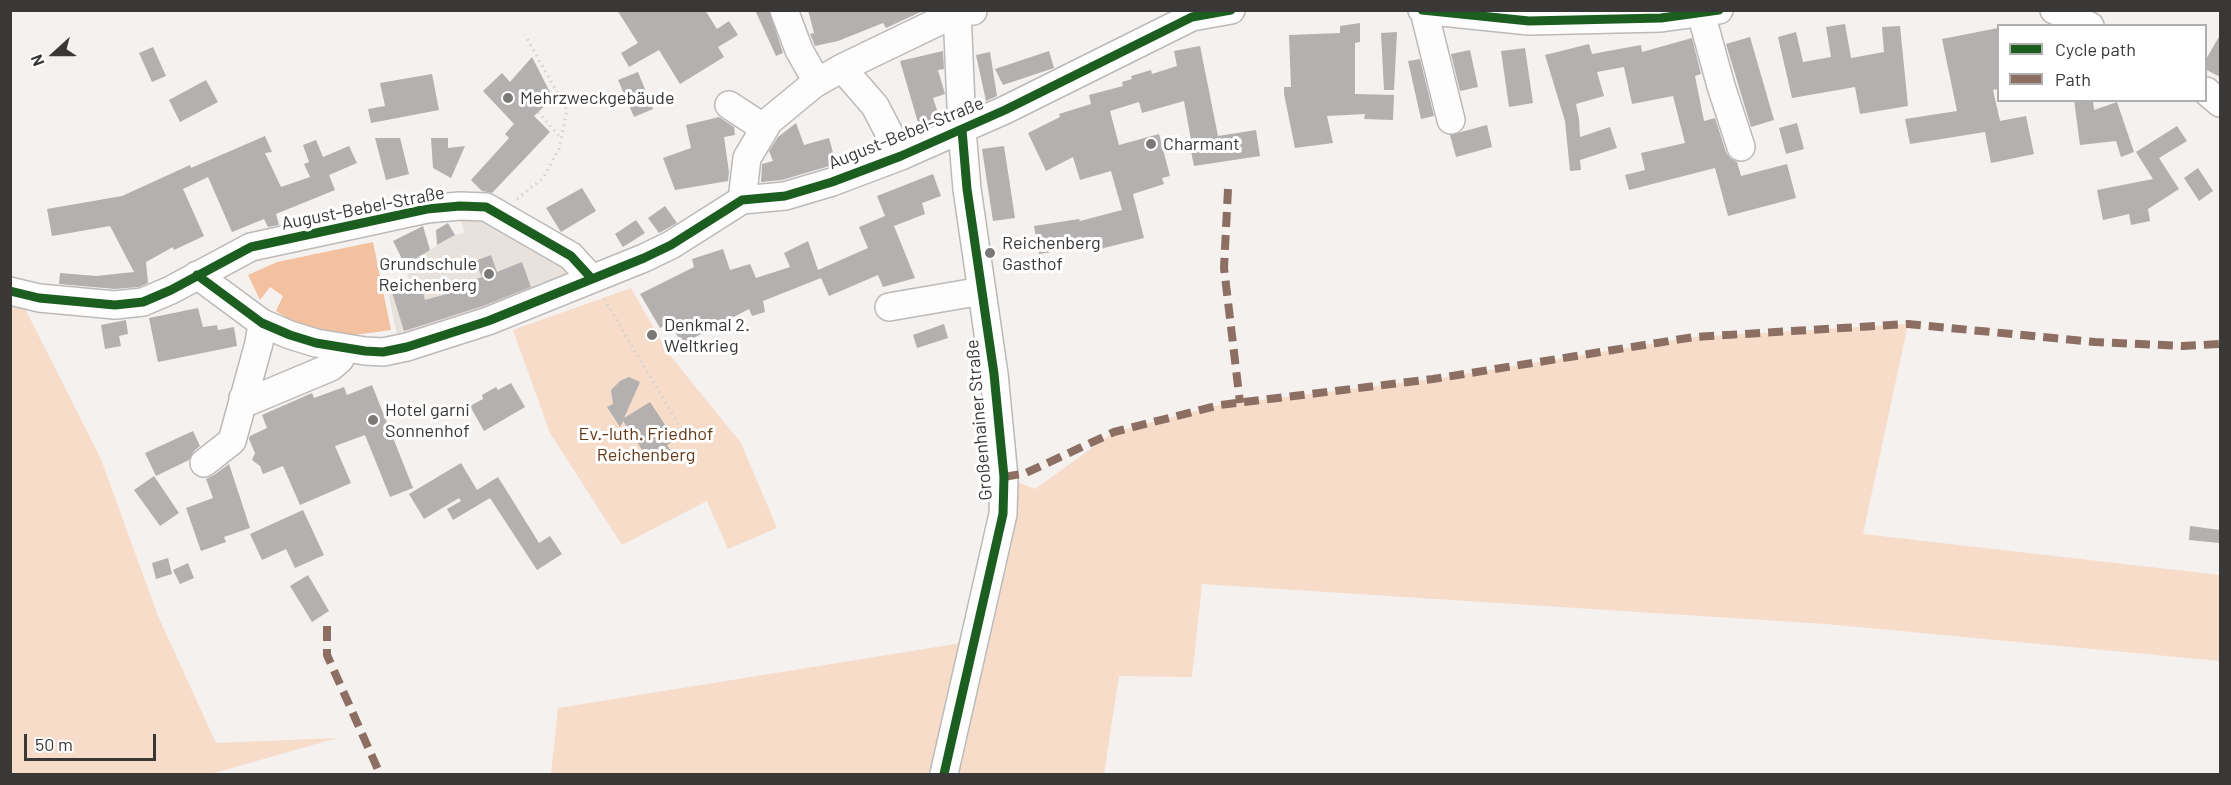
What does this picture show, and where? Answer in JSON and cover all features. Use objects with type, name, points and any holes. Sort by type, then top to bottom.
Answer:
[{"type":"street","points":[[784,10],[799,50],[817,82]]},
{"type":"street","name":"August-Bebel-Straße","points":[[197,275],[262,322],[307,340],[365,351],[383,352],[407,347],[488,321],[671,245],[742,200],[785,196],[832,182],[962,130],[1182,14],[1231,10]]},
{"type":"street","points":[[2054,10],[2086,24]]},
{"type":"street","points":[[742,200],[747,158],[769,121],[817,82],[963,11]]},
{"type":"street","name":"Großenhainer Straße","points":[[944,774],[1003,514],[1004,477],[994,374],[967,189],[962,130],[963,11]]},
{"type":"street","points":[[1451,120],[1423,11],[1529,21],[1661,18],[1710,12],[1721,86],[1741,147]]},
{"type":"street","name":"August-Bebel-Straße","points":[[842,68],[875,106],[901,156]]},
{"type":"street","points":[[2207,93],[2220,103]]},
{"type":"street","points":[[729,105],[764,128]]},
{"type":"street","name":"August-Bebel-Straße","points":[[10,291],[39,298],[115,305],[143,302],[251,248],[427,209],[460,206],[486,207],[571,256],[592,279]]},
{"type":"street","points":[[889,307],[982,291]]},
{"type":"street","points":[[204,464],[232,441],[259,343],[262,322]]},
{"type":"street","points":[[243,398],[250,401],[331,367],[340,359],[341,347]]},
{"type":"path","points":[[502,216],[511,204],[543,178],[558,149],[567,110],[525,35]]},
{"type":"path","points":[[538,112],[561,138]]},
{"type":"path","points":[[592,279],[683,432]]},
{"type":"shaded area","name":"Grundschule Reichenberg","points":[[461,219],[495,224],[572,269],[567,279],[465,316],[397,334],[386,284],[409,279],[405,265],[455,235],[464,233]]},
{"type":"shaded area","points":[[373,242],[391,330],[347,336],[298,325],[276,311],[283,296],[270,287],[260,300],[248,275],[277,262]]},
{"type":"green space","points":[[10,279],[101,459],[158,616],[216,743],[337,738],[211,774],[11,774]]},
{"type":"green space","name":"Ev.-luth. Friedhof Reichenberg","points":[[631,288],[668,353],[741,443],[777,528],[728,549],[707,501],[622,545],[550,433],[513,330]]},
{"type":"green space","points":[[1908,324],[1863,534],[2220,575],[2220,661],[1826,624],[1202,584],[1192,677],[1119,676],[1104,774],[551,774],[558,708],[974,641],[1004,477],[1035,489],[1114,432],[1220,405],[1433,379],[1694,337]]},
{"type":"building","points":[[617,10],[705,10],[717,29],[729,21],[738,35],[718,47],[724,57],[680,84],[659,50],[629,67],[621,53],[638,43]]},
{"type":"building","points":[[755,10],[769,10],[783,53],[776,56]]},
{"type":"building","points":[[808,10],[925,10],[886,28],[883,23],[838,41],[815,46],[810,34],[814,33]]},
{"type":"building","points":[[1360,23],[1360,42],[1355,43],[1355,94],[1394,95],[1393,120],[1364,119],[1365,114],[1327,116],[1333,143],[1295,148],[1284,94],[1284,87],[1291,87],[1289,35],[1340,33],[1340,26]]},
{"type":"building","points":[[1845,24],[1851,58],[1884,52],[1882,27],[1900,26],[1908,106],[1860,114],[1855,87],[1792,98],[1778,37],[1796,32],[1803,62],[1831,57],[1826,27]]},
{"type":"building","points":[[1997,28],[1997,89],[1993,90],[2000,121],[2026,116],[2034,154],[1991,163],[1985,132],[1910,144],[1905,119],[1957,111],[1942,39]]},
{"type":"building","points":[[1397,32],[1394,90],[1384,90],[1381,33]]},
{"type":"building","points":[[2220,35],[2220,77],[2207,70],[2207,58]]},
{"type":"building","points":[[1750,37],[1774,120],[1751,127],[1726,44]]},
{"type":"building","points":[[1692,38],[1701,74],[1695,76],[1704,121],[1715,118],[1726,152],[1737,162],[1741,176],[1787,164],[1796,198],[1728,216],[1715,168],[1629,190],[1625,175],[1645,170],[1641,153],[1685,143],[1673,96],[1632,104],[1624,67],[1597,72],[1604,96],[1576,104],[1580,137],[1610,127],[1617,148],[1580,160],[1581,170],[1570,171],[1565,121],[1545,55],[1589,44],[1592,54],[1641,45],[1642,52]]},
{"type":"building","points":[[1200,46],[1218,136],[1256,130],[1260,156],[1194,166],[1184,101],[1142,113],[1139,102],[1110,111],[1119,145],[1159,134],[1170,176],[1162,178],[1164,184],[1133,194],[1144,238],[1096,250],[1095,245],[1039,254],[1034,226],[1079,219],[1080,221],[1122,210],[1111,171],[1080,180],[1073,157],[1046,171],[1028,133],[1060,117],[1059,114],[1091,104],[1089,95],[1123,86],[1122,82],[1132,79],[1131,76],[1151,70],[1152,74],[1177,66],[1174,51]]},
{"type":"building","points":[[153,47],[166,76],[152,82],[139,53]]},
{"type":"building","points":[[1525,48],[1533,103],[1509,107],[1501,51]]},
{"type":"building","points":[[1470,50],[1478,87],[1460,91],[1451,54]]},
{"type":"building","points":[[943,51],[944,69],[938,70],[945,94],[933,98],[940,119],[919,126],[900,61]]},
{"type":"building","points":[[1049,51],[1054,68],[1003,85],[995,69]]},
{"type":"building","points":[[990,52],[997,96],[986,101],[976,55]]},
{"type":"building","points":[[532,57],[553,98],[534,116],[550,132],[492,193],[482,191],[471,180],[509,138],[505,134],[514,124],[483,91],[502,73],[510,82]]},
{"type":"building","points":[[1420,59],[1434,116],[1421,119],[1408,61]]},
{"type":"building","points":[[638,72],[653,109],[634,117],[618,80]]},
{"type":"building","points":[[432,74],[439,110],[371,123],[368,109],[385,106],[380,83]]},
{"type":"building","points":[[206,80],[218,102],[180,122],[169,100]]},
{"type":"building","points":[[2074,102],[2093,102],[2094,110],[2117,102],[2134,152],[2121,157],[2116,141],[2080,145]]},
{"type":"building","points":[[719,117],[734,127],[735,135],[724,137],[729,172],[728,181],[675,190],[663,158],[691,148],[686,125]]},
{"type":"building","points":[[796,123],[804,145],[829,138],[836,164],[782,180],[761,182],[762,164],[773,161],[769,151],[778,137]]},
{"type":"building","points":[[1797,123],[1804,149],[1786,154],[1779,128]]},
{"type":"building","points":[[1487,125],[1492,147],[1456,157],[1450,135]]},
{"type":"building","points":[[2177,126],[2187,141],[2159,158],[2179,189],[2148,209],[2150,221],[2131,225],[2129,214],[2103,220],[2097,190],[2153,179],[2136,152]]},
{"type":"building","points":[[265,136],[272,152],[265,153],[281,187],[310,177],[304,164],[309,162],[303,145],[316,140],[323,157],[349,146],[357,163],[329,175],[335,190],[276,214],[279,225],[268,227],[264,219],[232,232],[208,177],[183,189],[204,236],[174,250],[173,247],[146,262],[148,283],[139,287],[115,289],[59,284],[60,273],[96,276],[134,272],[110,226],[52,236],[47,209],[122,196],[190,165],[191,168]]},
{"type":"building","points":[[375,138],[400,138],[409,174],[386,180]]},
{"type":"building","points":[[431,138],[448,138],[448,148],[465,146],[451,178],[433,168]]},
{"type":"building","points":[[1004,146],[1015,218],[993,221],[982,149]]},
{"type":"building","points":[[2198,168],[2213,191],[2199,201],[2184,178]]},
{"type":"building","points":[[933,174],[941,196],[922,203],[925,214],[894,226],[915,278],[883,287],[878,275],[829,296],[821,278],[763,301],[765,312],[752,316],[749,309],[682,344],[670,323],[660,328],[640,294],[694,267],[692,259],[723,249],[730,270],[750,264],[756,278],[790,267],[784,253],[808,241],[818,270],[868,248],[859,227],[885,216],[877,196]]},
{"type":"building","points":[[582,188],[596,211],[561,232],[546,208]]},
{"type":"building","points":[[665,206],[677,223],[659,233],[648,218]]},
{"type":"building","points":[[636,220],[645,233],[623,247],[615,234]]},
{"type":"building","points":[[448,223],[455,235],[437,245],[436,230]]},
{"type":"building","points":[[423,226],[430,250],[405,265],[393,241]]},
{"type":"building","points":[[491,255],[497,272],[522,262],[531,287],[483,306],[404,331],[391,289],[420,281],[425,300],[461,290],[460,285],[482,277],[475,261]]},
{"type":"building","points":[[198,308],[203,327],[217,325],[218,330],[234,327],[237,346],[158,362],[149,318]]},
{"type":"building","points":[[126,320],[128,334],[119,336],[121,346],[105,349],[101,325]]},
{"type":"building","points":[[944,324],[948,338],[917,348],[913,335]]},
{"type":"building","points":[[629,377],[640,382],[624,418],[650,402],[675,440],[667,445],[675,457],[664,464],[657,453],[648,459],[623,421],[620,427],[607,407],[613,404],[611,390],[620,381]]},
{"type":"building","points":[[511,383],[525,407],[484,431],[470,406],[483,399],[482,395],[496,387],[498,390]]},
{"type":"building","points":[[372,385],[413,488],[390,497],[365,435],[335,446],[351,483],[300,505],[283,466],[263,474],[260,466],[252,460],[255,453],[249,439],[250,436],[267,428],[262,415],[312,393],[314,398],[344,387],[347,395]]},
{"type":"building","points":[[193,431],[200,446],[189,460],[156,476],[145,453]]},
{"type":"building","points":[[461,463],[477,490],[498,477],[539,543],[550,536],[562,554],[537,570],[490,498],[453,520],[447,509],[461,501],[459,498],[424,519],[409,494]]},
{"type":"building","points":[[229,464],[250,528],[224,537],[226,542],[201,551],[186,508],[213,498],[206,479]]},
{"type":"building","points":[[154,476],[179,513],[160,526],[134,490]]},
{"type":"building","points":[[303,510],[324,555],[295,568],[286,549],[262,560],[250,534]]},
{"type":"building","points":[[2190,526],[2220,530],[2219,543],[2189,540]]},
{"type":"building","points":[[168,558],[172,574],[156,579],[152,563]]},
{"type":"building","points":[[188,563],[194,578],[180,584],[173,570]]},
{"type":"building","points":[[308,575],[329,611],[312,622],[290,586]]},
{"type":"marked path","points":[[1228,189],[1224,268],[1240,403]]},
{"type":"marked path","points":[[1004,477],[1026,473],[1114,432],[1220,405],[1433,379],[1694,337],[1908,324],[2095,342],[2183,346],[2220,344]]},
{"type":"marked path","points":[[327,626],[327,655],[380,774]]},
{"type":"cycle path","points":[[197,275],[262,323],[290,335],[316,343],[365,351],[383,352],[407,347],[488,321],[644,258],[671,245],[742,200],[785,196],[832,182],[901,156],[1005,110],[1192,17],[1231,10]]},
{"type":"cycle path","points":[[1422,10],[1529,21],[1661,18],[1719,10]]},
{"type":"cycle path","points":[[944,774],[1003,514],[1004,477],[994,374],[967,189],[962,130]]},
{"type":"cycle path","points":[[10,291],[39,298],[115,305],[143,302],[171,290],[251,247],[427,209],[460,206],[486,207],[571,256],[592,279]]},
{"type":"place","name":"Mehrzweckgebäude","points":[[508,98]]},
{"type":"place","name":"Charmant","points":[[1151,144]]},
{"type":"place","name":"Reichenberg Gasthof","points":[[990,253]]},
{"type":"place","name":"Grundschule Reichenberg","points":[[489,274]]},
{"type":"place","name":"Denkmal 2. Weltkrieg","points":[[652,335]]},
{"type":"place","name":"Hotel garni Sonnenhof","points":[[373,420]]}]
